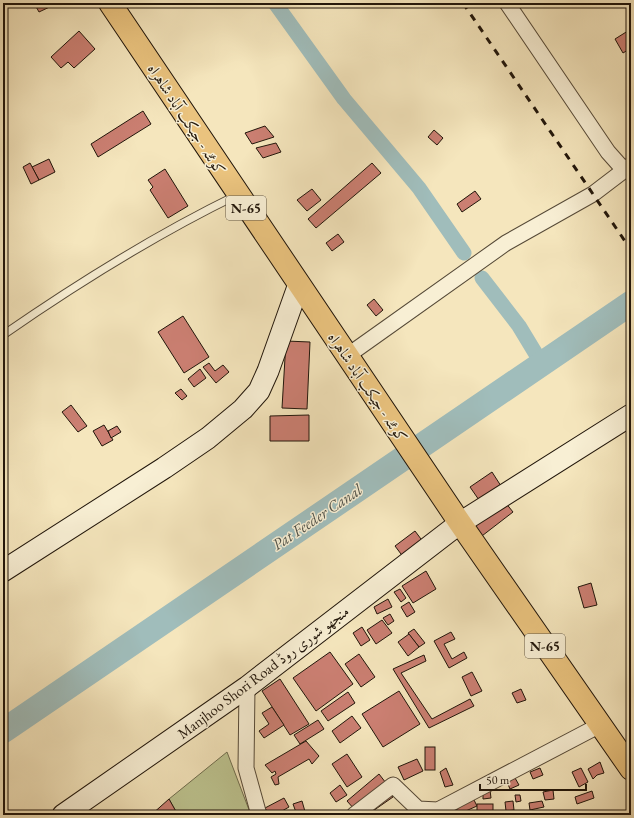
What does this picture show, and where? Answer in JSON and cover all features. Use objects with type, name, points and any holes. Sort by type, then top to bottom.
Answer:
[{"type":"highway","name":"کوئٹہ - جیکب آباد شاہراہ","points":[[110,3],[237,195],[436,485],[460,523],[631,769]]},
{"type":"street","points":[[347,356],[506,243],[593,194],[628,168],[604,146],[507,3]]},
{"type":"street","points":[[3,571],[164,468],[208,438],[243,409],[259,391],[268,371],[299,284]]},
{"type":"street","name":"Manjhoo Shori Road منجھو شوری روڈ","points":[[63,815],[247,687],[460,523],[631,416]]},
{"type":"street","points":[[247,687],[246,768],[260,815]]},
{"type":"street","points":[[354,815],[393,785],[418,809],[438,810],[600,725]]},
{"type":"lane","points":[[3,335],[54,300],[179,223],[237,195]]},
{"type":"green space","points":[[227,752],[251,815],[178,815],[169,799]]},
{"type":"building","points":[[34,3],[58,3],[39,12]]},
{"type":"building","points":[[631,29],[631,48],[623,53],[615,39]]},
{"type":"building","points":[[79,31],[95,49],[74,68],[68,62],[61,68],[51,57]]},
{"type":"building","points":[[631,64],[631,75],[628,68]]},
{"type":"building","points":[[143,111],[151,124],[98,157],[91,144]]},
{"type":"building","points":[[265,126],[274,137],[252,144],[245,133]]},
{"type":"building","points":[[434,130],[443,138],[437,145],[428,137]]},
{"type":"building","points":[[276,143],[281,152],[263,158],[256,148]]},
{"type":"building","points":[[49,159],[55,172],[39,180],[32,167]]},
{"type":"building","points":[[30,163],[39,180],[31,184],[23,167]]},
{"type":"building","points":[[372,163],[381,173],[316,228],[308,219]]},
{"type":"building","points":[[165,169],[188,206],[168,218],[150,190],[153,187],[148,180]]},
{"type":"building","points":[[312,189],[321,200],[307,211],[297,200]]},
{"type":"building","points":[[475,191],[481,199],[462,212],[457,204]]},
{"type":"building","points":[[338,234],[344,242],[332,251],[326,243]]},
{"type":"building","points":[[374,299],[383,310],[376,316],[367,305]]},
{"type":"building","points":[[183,316],[209,357],[184,373],[158,332]]},
{"type":"building","points":[[286,341],[310,342],[307,409],[282,408]]},
{"type":"building","points":[[209,363],[215,371],[223,365],[229,372],[216,383],[203,367]]},
{"type":"building","points":[[200,369],[206,378],[194,387],[188,379]]},
{"type":"building","points":[[181,389],[187,396],[182,400],[175,393]]},
{"type":"building","points":[[71,405],[87,426],[78,432],[62,412]]},
{"type":"building","points":[[309,415],[309,441],[270,441],[270,416]]},
{"type":"building","points":[[104,425],[113,440],[102,446],[93,431]]},
{"type":"building","points":[[117,426],[121,432],[111,438],[108,431]]},
{"type":"building","points":[[492,472],[501,486],[479,500],[470,487]]},
{"type":"building","points":[[505,502],[513,512],[478,539],[470,528]]},
{"type":"building","points":[[415,531],[424,543],[404,558],[395,546]]},
{"type":"building","points":[[426,571],[436,589],[413,603],[402,586]]},
{"type":"building","points":[[591,583],[597,605],[584,608],[578,587]]},
{"type":"building","points":[[400,589],[406,598],[401,602],[394,592]]},
{"type":"building","points":[[388,599],[392,607],[377,614],[374,607]]},
{"type":"building","points":[[409,602],[415,612],[407,617],[401,607]]},
{"type":"building","points":[[390,614],[394,621],[388,625],[383,618]]},
{"type":"building","points":[[382,620],[392,633],[376,644],[367,630]]},
{"type":"building","points":[[362,627],[370,640],[361,646],[353,633]]},
{"type":"building","points":[[414,629],[425,643],[419,647],[408,633]]},
{"type":"building","points":[[451,632],[455,639],[444,644],[452,659],[464,652],[467,658],[449,668],[434,641]]},
{"type":"building","points":[[409,634],[419,647],[408,656],[398,642]]},
{"type":"building","points":[[330,652],[353,684],[316,711],[293,678]]},
{"type":"building","points":[[359,654],[375,677],[361,687],[345,664]]},
{"type":"building","points":[[424,655],[426,661],[401,673],[432,719],[470,699],[474,706],[429,728],[393,669]]},
{"type":"building","points":[[472,672],[482,691],[471,696],[462,677]]},
{"type":"building","points":[[280,679],[309,724],[290,735],[262,691]]},
{"type":"building","points":[[521,689],[526,700],[517,703],[512,693]]},
{"type":"building","points":[[399,691],[420,724],[383,747],[362,714]]},
{"type":"building","points":[[348,692],[355,703],[328,721],[321,711]]},
{"type":"building","points":[[272,707],[284,725],[264,738],[259,731],[269,724],[262,713]]},
{"type":"building","points":[[352,716],[361,728],[340,743],[332,731]]},
{"type":"building","points":[[318,720],[324,729],[300,744],[294,735]]},
{"type":"building","points":[[306,741],[319,756],[312,764],[309,759],[278,777],[279,784],[275,785],[271,777],[276,774],[275,771],[272,773],[265,765]]},
{"type":"building","points":[[425,747],[435,747],[435,770],[425,770]]},
{"type":"building","points":[[347,754],[362,777],[347,787],[332,764]]},
{"type":"building","points":[[417,759],[423,771],[404,780],[398,767]]},
{"type":"building","points":[[600,762],[604,773],[597,775],[593,779],[588,769]]},
{"type":"building","points":[[446,768],[453,785],[445,787],[440,772]]},
{"type":"building","points":[[540,768],[543,775],[533,779],[530,772]]},
{"type":"building","points":[[581,768],[588,782],[579,787],[572,772]]},
{"type":"building","points":[[379,774],[386,783],[355,810],[347,801]]},
{"type":"building","points":[[515,778],[519,785],[510,789],[507,782]]},
{"type":"building","points":[[340,785],[347,795],[336,802],[330,793]]},
{"type":"building","points":[[483,790],[490,790],[491,798],[483,799]]},
{"type":"building","points":[[553,790],[554,799],[545,800],[543,792]]},
{"type":"building","points":[[592,791],[594,798],[577,804],[575,797]]},
{"type":"building","points":[[390,792],[393,797],[370,813],[367,809]]},
{"type":"building","points":[[515,795],[520,795],[521,801],[516,802]]},
{"type":"building","points":[[284,798],[289,807],[275,815],[269,815],[265,808]]},
{"type":"building","points":[[473,798],[477,806],[459,814],[455,806]]},
{"type":"building","points":[[169,799],[178,815],[151,815]]},
{"type":"building","points":[[302,801],[306,815],[297,815],[293,804]]},
{"type":"building","points":[[513,801],[514,810],[506,811],[505,802]]},
{"type":"building","points":[[542,801],[544,807],[530,810],[529,803]]},
{"type":"building","points":[[477,804],[493,804],[493,815],[477,815]]},
{"type":"building","points":[[455,806],[458,812],[451,815],[437,815]]},
{"type":"waterway","points":[[275,3],[344,99],[419,188],[464,253]]},
{"type":"waterway","points":[[482,278],[519,326],[542,364]]},
{"type":"waterway","name":"Pat Feeder Canal","points":[[3,731],[631,303]]},
{"type":"railway","points":[[463,3],[631,250]]}]
